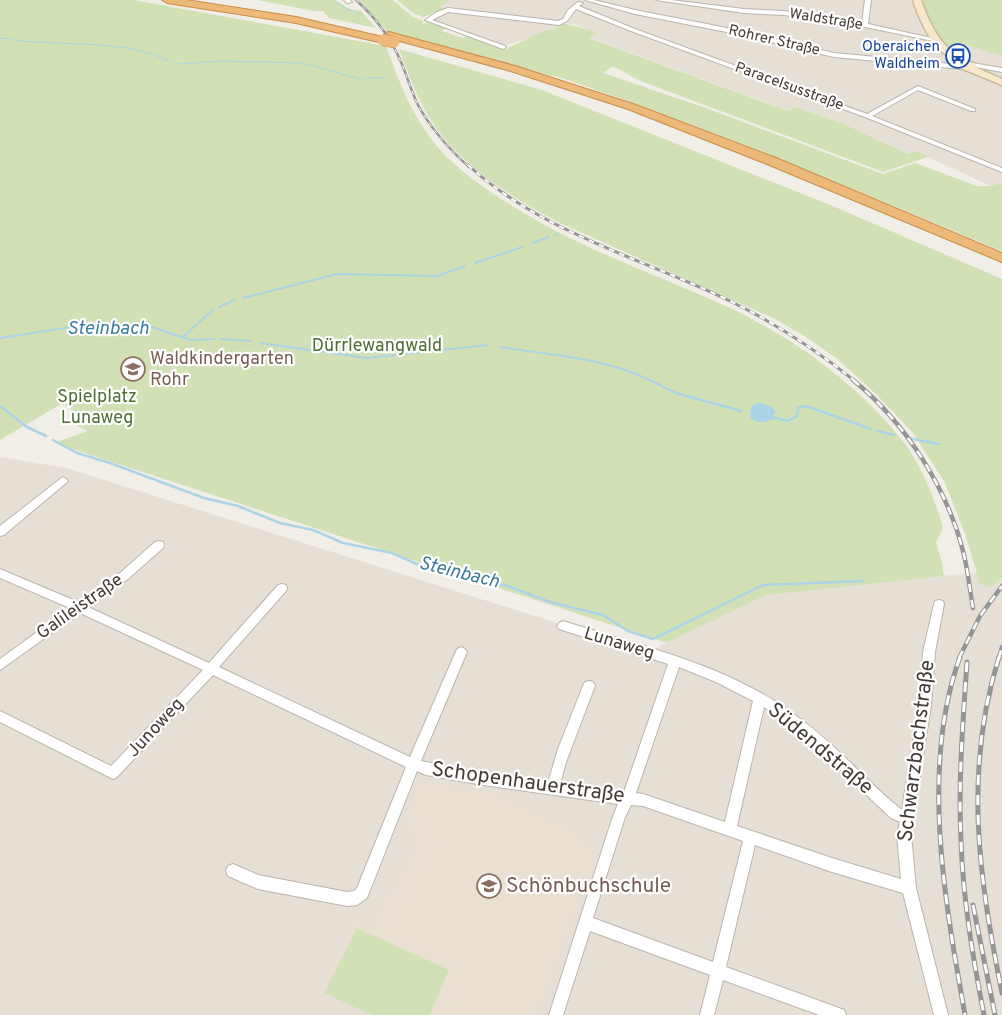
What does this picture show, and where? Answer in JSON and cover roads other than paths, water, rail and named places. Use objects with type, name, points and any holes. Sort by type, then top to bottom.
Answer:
[{"type":"highway","points":[[168,0],[386,37],[493,69],[619,110],[737,156],[1002,269]]},
{"type":"highway","points":[[216,0],[386,37],[508,67],[640,110],[1002,258]]},
{"type":"main road","points":[[917,0],[928,31],[933,39],[967,66],[1002,82]]},
{"type":"street","points":[[503,47],[428,20],[448,10],[557,23],[565,20],[568,13],[587,0]]},
{"type":"street","name":"Rohrer Straße","points":[[587,0],[834,55],[1002,70]]},
{"type":"street","name":"Waldstraße","points":[[659,0],[744,11],[784,13],[865,25],[896,33],[933,39]]},
{"type":"street","points":[[865,25],[868,0]]},
{"type":"street","name":"Paracelsusstraße","points":[[576,6],[633,30],[867,116],[1002,170]]},
{"type":"street","points":[[867,116],[918,88],[973,110]]},
{"type":"street","points":[[0,532],[63,481]]},
{"type":"street","name":"Galileistraße","points":[[0,666],[124,576],[159,545]]},
{"type":"street","name":"Schopenhauerstraße","points":[[0,573],[79,607],[210,670],[426,769],[598,796],[643,800],[858,873],[909,888]]},
{"type":"street","name":"Junoweg","points":[[0,716],[113,773],[210,670],[282,588]]},
{"type":"street","name":"Schwarzbachstraße","points":[[939,604],[929,652],[925,705],[904,835],[909,888],[941,1015]]},
{"type":"street","name":"Lunaweg","points":[[563,626],[675,661]]},
{"type":"street","points":[[233,871],[258,882],[348,900],[357,898],[362,893],[461,652]]},
{"type":"street","points":[[556,1015],[587,923],[619,816],[675,661]]},
{"type":"street","name":"Südendstraße","points":[[675,661],[723,679],[760,698],[790,718],[896,814],[906,819]]},
{"type":"street","points":[[553,789],[559,760],[585,701],[589,686]]},
{"type":"street","points":[[730,830],[760,698]]},
{"type":"street","points":[[707,1015],[750,837]]},
{"type":"street","points":[[587,923],[840,1015]]},
{"type":"water","points":[[759,403],[771,406],[776,411],[771,420],[760,422],[750,417],[751,408]]},
{"type":"waterway","points":[[334,0],[347,9],[360,14]]},
{"type":"waterway","points":[[0,38],[10,39]]},
{"type":"waterway","points":[[14,40],[114,46],[153,54],[171,62]]},
{"type":"waterway","points":[[178,64],[220,61],[303,63],[360,79]]},
{"type":"waterway","points":[[364,78],[382,78]]},
{"type":"waterway","points":[[533,243],[549,237]]},
{"type":"waterway","points":[[475,263],[522,247]]},
{"type":"waterway","points":[[243,298],[337,274],[437,276],[465,266]]},
{"type":"waterway","points":[[219,307],[235,300]]},
{"type":"waterway","points":[[183,337],[214,309]]},
{"type":"waterway","name":"Steinbach","points":[[0,338],[78,326],[152,327],[190,340],[214,339]]},
{"type":"waterway","name":"Steinbach","points":[[222,339],[250,341]]},
{"type":"waterway","name":"Steinbach","points":[[260,343],[367,358],[488,345]]},
{"type":"waterway","name":"Steinbach","points":[[500,347],[597,362],[634,373],[652,381]]},
{"type":"waterway","name":"Steinbach","points":[[652,381],[676,393],[741,411]]},
{"type":"waterway","name":"Steinbach","points":[[0,406],[27,427],[46,436]]},
{"type":"waterway","name":"Steinbach","points":[[771,417],[788,421],[797,416],[798,408],[806,406],[871,429]]},
{"type":"waterway","name":"Steinbach","points":[[877,431],[894,435]]},
{"type":"waterway","name":"Steinbach","points":[[908,438],[939,444]]},
{"type":"waterway","name":"Steinbach","points":[[53,440],[77,453],[110,463],[204,498],[238,506],[280,523],[313,530],[343,543],[392,553],[426,568],[452,571],[488,584],[505,585],[550,602],[603,615],[628,631],[653,639],[763,585],[862,581]]},
{"type":"railway","points":[[356,0],[370,13],[387,36],[401,62],[423,114],[448,146],[469,167]]},
{"type":"railway","points":[[468,165],[497,189],[560,227],[697,286],[763,318],[810,348],[855,381]]},
{"type":"railway","points":[[853,380],[890,416],[907,437],[936,482],[957,530],[965,561],[973,608]]},
{"type":"railway","points":[[959,658],[980,616],[1002,586]]},
{"type":"railway","points":[[999,658],[1002,647]]},
{"type":"railway","points":[[960,657],[948,699],[941,743],[939,789],[944,881],[965,1015]]},
{"type":"railway","points":[[999,657],[988,700],[981,742],[978,825],[981,866],[1002,993]]},
{"type":"railway","points":[[967,662],[961,774],[961,841],[969,929],[984,1015]]},
{"type":"railway","points":[[973,905],[995,1015]]},
{"type":"place","name":"Oberaichen Waldheim","points":[[958,56]]},
{"type":"place","name":"Waldkindergarten Rohr","points":[[133,369]]},
{"type":"place","name":"Schönbuchschule","points":[[489,886]]},
{"type":"park label","name":"Dürrlewangwald","points":[[377,346]]},
{"type":"park label","name":"Spielplatz Lunaweg","points":[[97,407]]}]
